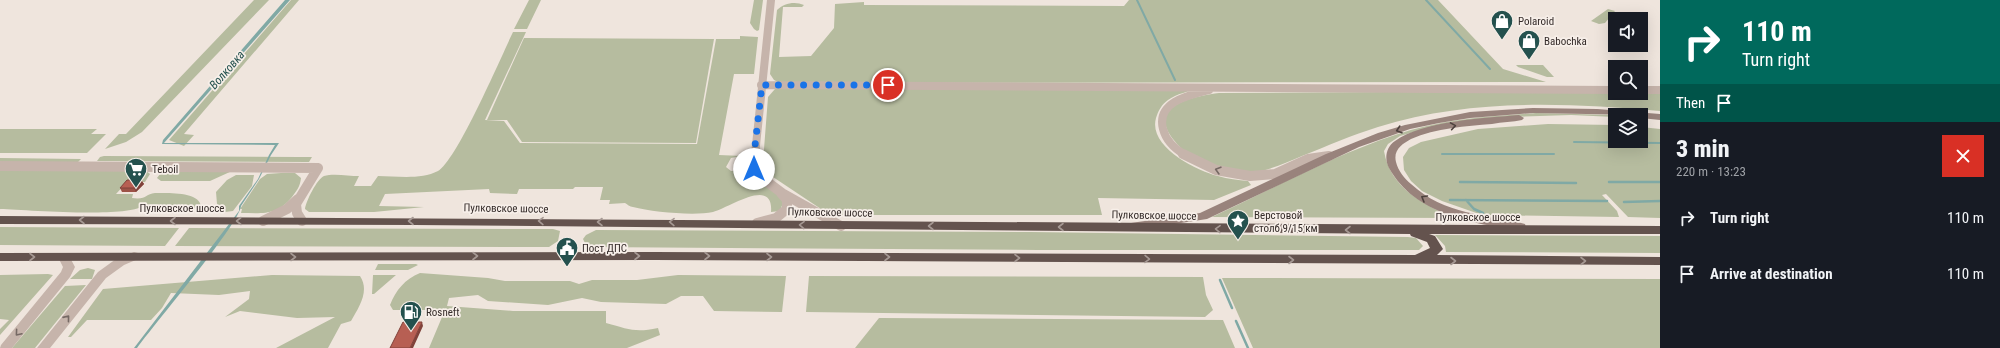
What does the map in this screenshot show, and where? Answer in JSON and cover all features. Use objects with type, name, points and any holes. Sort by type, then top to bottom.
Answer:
[{"type":"highway","name":"Пулковское шоссе","points":[[0,220],[456,220],[757,223],[841,226],[1387,230],[1660,230]]},
{"type":"highway","points":[[1387,230],[1419,233],[1432,240],[1437,249],[1430,255],[1400,261]]},
{"type":"highway","points":[[0,257],[661,256],[1400,261],[1660,261]]},
{"type":"main road","points":[[1127,227],[1150,223],[1187,220],[1203,216],[1332,155],[1408,127],[1466,116],[1554,110],[1624,113],[1660,117]]},
{"type":"main road","points":[[1539,230],[1477,220],[1441,208],[1419,195],[1403,182],[1392,164],[1391,151],[1396,144],[1407,138],[1469,124],[1524,118],[1608,119]]},
{"type":"main road","points":[[1648,121],[1660,122]]},
{"type":"street","points":[[771,0],[754,165],[762,178],[803,206],[841,226]]},
{"type":"street","points":[[762,85],[1608,90]]},
{"type":"street","points":[[1220,88],[1180,98],[1166,110],[1162,122],[1165,136],[1171,144],[1188,157],[1214,169],[1240,175],[1256,175],[1284,171],[1309,159],[1332,155]]},
{"type":"street","points":[[1648,90],[1660,90]]},
{"type":"street","points":[[0,166],[318,168],[298,199],[287,209],[263,221]]},
{"type":"street","points":[[757,223],[776,218],[786,209],[787,200],[780,190]]},
{"type":"street","points":[[298,199],[296,208],[302,221]]},
{"type":"street","points":[[43,348],[102,275],[115,265],[134,256]]},
{"type":"street","points":[[5,348],[66,274],[69,267],[64,257]]},
{"type":"green space","points":[[254,0],[269,0],[142,132],[126,142],[105,149],[119,134],[126,134]]},
{"type":"green space","points":[[291,0],[299,0],[184,134],[194,135],[184,146],[169,140]]},
{"type":"green space","points":[[529,0],[541,0],[527,29],[514,29]]},
{"type":"green space","points":[[754,0],[763,0],[759,30],[757,31],[750,23]]},
{"type":"green space","points":[[1129,0],[1438,0],[1503,69],[1546,82],[780,83],[774,80],[770,74],[777,10],[790,3],[804,5],[802,7],[783,7],[779,57],[811,56],[834,28],[835,4],[864,2],[864,5],[1124,6]]},
{"type":"green space","points":[[1608,9],[1615,11],[1608,12],[1608,19],[1605,23],[1599,24],[1591,21]]},
{"type":"green space","points":[[513,32],[526,32],[485,120],[504,121],[520,143],[697,144],[716,39],[740,39],[740,36],[758,37],[754,74],[734,74],[719,155],[742,156],[731,158],[726,167],[731,171],[747,170],[784,200],[780,211],[771,212],[770,202],[765,196],[758,195],[749,197],[713,212],[695,214],[673,213],[632,207],[625,203],[609,204],[610,200],[600,200],[603,187],[575,187],[573,189],[519,189],[517,194],[490,193],[489,189],[385,194],[379,206],[424,207],[374,212],[309,212],[305,209],[312,191],[318,181],[324,176],[359,176],[354,186],[371,186],[378,176],[416,177],[438,171],[446,163],[467,129]]},
{"type":"green space","points":[[524,38],[714,39],[696,143],[522,142],[507,120],[487,120]]},
{"type":"green space","points":[[1516,65],[1543,65],[1554,77],[1547,77]]},
{"type":"green space","points":[[780,87],[1199,88],[1175,96],[1162,106],[1156,118],[1155,128],[1159,138],[1175,155],[1197,168],[1222,177],[1248,181],[1251,185],[1214,200],[1098,198],[1102,215],[830,215],[770,175],[764,168],[763,162],[768,97],[775,89]]},
{"type":"green space","points":[[1219,93],[1608,93],[1608,100],[1648,100],[1648,93],[1660,93],[1660,111],[1648,110],[1648,108],[1518,105],[1448,111],[1378,127],[1349,137],[1278,166],[1265,170],[1244,172],[1212,165],[1193,157],[1178,145],[1168,132],[1165,121],[1168,113],[1174,106],[1195,97]]},
{"type":"green space","points":[[1536,113],[1608,115],[1608,117],[1571,115],[1511,117],[1431,127],[1400,136],[1388,144],[1384,151],[1388,164],[1393,175],[1401,185],[1420,201],[1455,218],[1212,217],[1302,173],[1372,143],[1429,125],[1483,117]]},
{"type":"green space","points":[[1548,124],[1608,125],[1608,148],[1648,148],[1648,128],[1660,129],[1660,218],[1628,217],[1606,194],[1602,195],[1617,211],[1619,217],[1482,215],[1442,201],[1422,191],[1411,181],[1404,170],[1403,157],[1409,148],[1421,142],[1478,129]]},
{"type":"green space","points":[[0,129],[97,129],[91,134],[106,134],[87,153],[0,153]]},
{"type":"green space","points":[[100,157],[312,157],[309,162],[97,161]]},
{"type":"green space","points":[[0,158],[81,159],[78,162],[0,163]]},
{"type":"green space","points":[[0,170],[145,170],[150,174],[145,182],[127,182],[116,194],[133,194],[132,198],[143,198],[149,194],[155,193],[182,194],[196,198],[200,202],[201,208],[143,206],[133,210],[117,212],[53,212],[0,209]]},
{"type":"green space","points":[[171,171],[232,171],[210,181],[161,181],[157,178],[160,174]]},
{"type":"green space","points":[[295,173],[301,178],[300,184],[292,197],[281,208],[263,213],[241,213],[242,209],[240,209],[260,179],[267,174]]},
{"type":"green space","points":[[236,175],[254,175],[252,186],[233,211],[225,212],[217,204],[216,192],[227,180]]},
{"type":"green space","points":[[0,227],[179,228],[165,246],[0,245]]},
{"type":"green space","points":[[189,228],[553,229],[560,231],[558,241],[549,247],[175,246]]},
{"type":"green space","points":[[596,230],[1031,232],[1408,237],[1416,238],[1423,246],[1419,250],[1038,250],[591,247],[586,245],[583,239],[586,235]]},
{"type":"green space","points":[[1435,235],[1660,236],[1660,253],[1446,252],[1445,246]]},
{"type":"green space","points":[[378,264],[418,265],[408,270],[375,270]]},
{"type":"green space","points":[[88,268],[95,270],[92,279],[70,279],[80,270]]},
{"type":"green space","points":[[420,273],[488,278],[505,281],[570,281],[579,284],[592,280],[637,280],[678,275],[786,276],[782,312],[714,311],[703,296],[681,296],[666,304],[601,302],[582,298],[548,305],[488,301],[478,295],[449,298],[447,306],[513,311],[606,311],[606,323],[626,329],[643,330],[658,328],[660,335],[627,348],[429,348],[445,310],[393,310],[390,305],[395,295],[405,282]]},
{"type":"green space","points":[[0,275],[53,275],[0,335],[0,329],[9,320],[0,319]]},
{"type":"green space","points":[[272,275],[360,276],[363,282],[364,293],[360,305],[351,321],[341,324],[328,348],[276,348],[335,317],[297,318],[240,311],[225,317],[249,299],[250,291],[219,295],[171,293],[162,308],[151,320],[87,320],[71,337],[68,337],[103,289]]},
{"type":"green space","points":[[373,275],[396,275],[374,294],[372,294]]},
{"type":"green space","points":[[809,276],[1203,277],[1206,295],[1213,310],[1205,317],[806,312]]},
{"type":"green space","points":[[1222,278],[1660,279],[1660,348],[1253,348]]},
{"type":"green space","points":[[86,285],[35,348],[12,348],[65,286]]},
{"type":"green space","points":[[879,318],[1223,320],[1235,348],[855,348]]},
{"type":"water","name":"Волковка","points":[[285,0],[290,0],[164,143],[279,143],[259,179],[239,211],[239,206],[258,179],[275,145],[162,144],[163,140]]},
{"type":"water","points":[[239,211],[212,253],[137,348],[134,348]]},
{"type":"building","points":[[127,180],[141,180],[134,188],[120,188]]},
{"type":"building","name":"Rosneft","points":[[403,322],[422,322],[410,348],[390,348]]},
{"type":"waterway","points":[[1137,0],[1175,80]]},
{"type":"waterway","points":[[1426,0],[1490,69]]},
{"type":"waterway","points":[[1574,142],[1660,143]]},
{"type":"waterway","points":[[1442,154],[1554,154]]},
{"type":"waterway","points":[[1460,182],[1576,183]]},
{"type":"waterway","points":[[1609,182],[1660,182]]},
{"type":"waterway","points":[[1450,200],[1466,200]]},
{"type":"waterway","points":[[1466,200],[1607,201]]},
{"type":"waterway","points":[[1466,200],[1474,209],[1483,213]]},
{"type":"waterway","points":[[1624,202],[1660,201]]},
{"type":"waterway","points":[[1220,280],[1232,308]]},
{"type":"waterway","points":[[1236,321],[1248,348]]},
{"type":"place","name":"Polaroid","points":[[1502,40]]},
{"type":"place","name":"Babochka","points":[[1529,60]]},
{"type":"place","name":"Teboil","points":[[136,188]]},
{"type":"place","name":"Верстовой столб 9/15 км","points":[[1238,240]]},
{"type":"place","name":"Пост ДПС","points":[[567,268]]},
{"type":"place","name":"Rosneft","points":[[411,332]]},
{"type":"route","points":[[754,169],[762,85],[888,85]]}]
